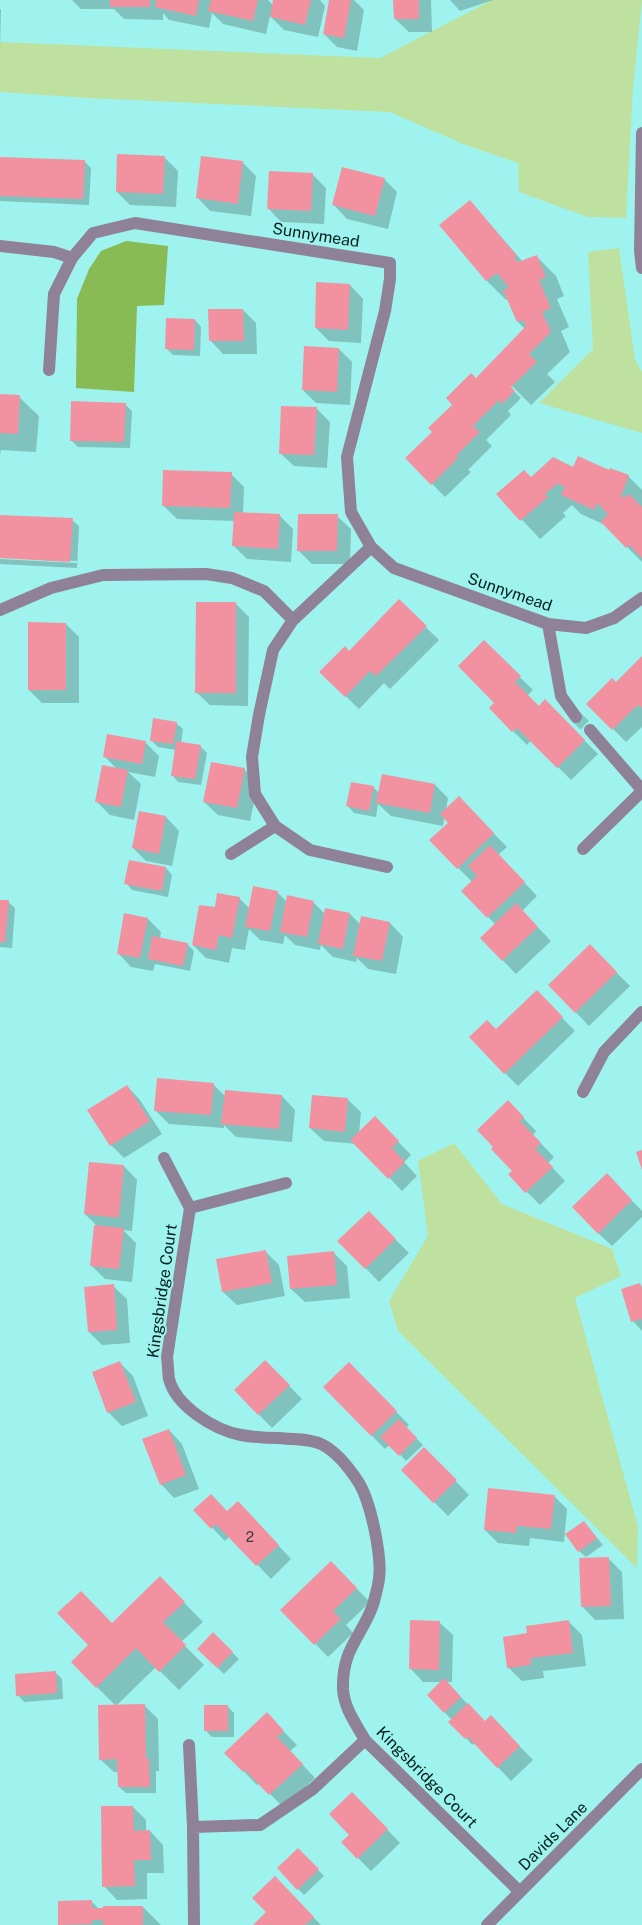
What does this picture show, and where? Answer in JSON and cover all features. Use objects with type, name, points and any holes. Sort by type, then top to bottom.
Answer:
[{"type":"street","points":[[642,133],[640,250],[642,268]]},
{"type":"street","name":"Sunnymead","points":[[48,370],[54,294],[72,258],[93,233],[135,223],[390,263],[390,279],[385,311],[346,457],[351,512],[371,547],[394,568],[548,624],[586,628],[614,618],[642,598]]},
{"type":"street","points":[[0,246],[54,252],[72,258]]},
{"type":"street","points":[[371,547],[293,620],[273,650],[258,715],[252,758],[255,794],[275,826],[310,850],[387,867]]},
{"type":"street","points":[[0,610],[51,588],[103,575],[206,574],[232,578],[264,591],[293,620]]},
{"type":"street","points":[[548,624],[561,696],[576,717]]},
{"type":"street","points":[[583,849],[642,791],[590,730]]},
{"type":"street","points":[[231,854],[275,826]]},
{"type":"street","points":[[583,1092],[604,1052],[642,1012]]},
{"type":"street","name":"Kingsbridge Court","points":[[164,1158],[190,1208],[167,1357],[170,1380],[183,1404],[212,1425],[239,1435],[302,1439],[323,1445],[344,1462],[360,1485],[371,1516],[377,1546],[379,1578],[373,1605],[352,1644],[344,1664],[343,1690],[347,1709],[365,1740],[520,1892]]},
{"type":"street","name":"Kingsbridge Court","points":[[190,1208],[286,1183]]},
{"type":"street","points":[[193,1827],[260,1825],[313,1790],[365,1740]]},
{"type":"street","points":[[189,1745],[193,1827],[194,1925]]},
{"type":"street","name":"Davids Lane","points":[[487,1925],[642,1769]]},
{"type":"green space","points":[[492,0],[642,0],[633,88],[626,218],[588,217],[519,192],[518,163],[463,144],[390,112],[0,92],[0,42],[380,58]]},
{"type":"green space","points":[[126,241],[168,246],[164,305],[137,306],[134,392],[76,388],[77,299],[89,269],[101,251]]},
{"type":"green space","points":[[619,248],[635,360],[642,372],[642,433],[539,403],[593,349],[588,252]]},
{"type":"green space","points":[[454,1143],[502,1204],[612,1249],[621,1276],[575,1298],[638,1527],[637,1568],[398,1331],[389,1301],[428,1236],[418,1161]]},
{"type":"building","points":[[110,0],[150,0],[150,7],[110,7]]},
{"type":"building","points":[[156,0],[199,0],[196,16],[155,7]]},
{"type":"building","points":[[211,0],[258,0],[253,21],[208,11]]},
{"type":"building","points":[[273,0],[311,0],[305,25],[270,17]]},
{"type":"building","points":[[329,0],[351,0],[344,38],[323,34]]},
{"type":"building","points":[[393,0],[419,0],[419,19],[394,19]]},
{"type":"building","points":[[117,154],[165,156],[163,194],[116,192]]},
{"type":"building","points":[[201,156],[243,161],[238,204],[196,198]]},
{"type":"building","points":[[0,157],[85,160],[83,199],[0,196]]},
{"type":"building","points":[[342,167],[385,178],[375,216],[332,205]]},
{"type":"building","points":[[269,171],[313,173],[311,211],[267,209]]},
{"type":"building","points":[[470,200],[517,256],[514,259],[518,262],[537,255],[546,277],[539,280],[551,308],[542,312],[551,332],[529,354],[537,362],[511,387],[515,391],[502,404],[499,400],[473,426],[480,432],[431,485],[405,458],[432,432],[428,428],[452,405],[446,398],[471,373],[476,378],[526,326],[523,320],[517,322],[503,290],[509,288],[497,273],[486,281],[439,225]]},
{"type":"building","points":[[316,282],[350,284],[348,330],[315,328]]},
{"type":"building","points":[[208,309],[243,309],[244,341],[209,341]]},
{"type":"building","points":[[166,318],[195,319],[194,350],[165,349]]},
{"type":"building","points":[[304,346],[339,348],[337,392],[302,390]]},
{"type":"building","points":[[0,394],[20,395],[18,434],[0,433]]},
{"type":"building","points":[[71,401],[126,403],[124,442],[70,441]]},
{"type":"building","points":[[281,406],[317,407],[314,455],[279,454]]},
{"type":"building","points":[[578,456],[609,470],[610,468],[629,475],[621,496],[624,498],[629,494],[642,507],[642,558],[629,545],[626,548],[601,522],[608,514],[597,503],[594,510],[561,495],[565,487],[557,484],[545,494],[548,497],[520,521],[496,494],[524,470],[531,477],[553,457],[573,467]]},
{"type":"building","points":[[163,470],[232,472],[230,508],[162,506]]},
{"type":"building","points":[[234,512],[280,514],[278,549],[232,546]]},
{"type":"building","points":[[298,514],[338,514],[337,551],[297,551]]},
{"type":"building","points":[[0,515],[73,518],[70,562],[0,558]]},
{"type":"building","points":[[399,599],[427,626],[376,676],[370,671],[345,697],[319,672],[345,646],[349,651]]},
{"type":"building","points":[[196,602],[236,602],[236,693],[195,693]]},
{"type":"building","points":[[28,622],[66,623],[66,690],[28,690]]},
{"type":"building","points":[[484,640],[521,676],[515,682],[539,706],[545,699],[585,740],[557,768],[517,728],[512,732],[489,708],[494,703],[458,666]]},
{"type":"building","points":[[642,656],[642,708],[638,705],[612,730],[586,704],[612,678],[616,682]]},
{"type":"building","points":[[153,718],[177,722],[173,744],[150,741]]},
{"type":"building","points":[[107,734],[146,741],[142,764],[103,757]]},
{"type":"building","points":[[176,741],[201,745],[195,779],[171,776]]},
{"type":"building","points":[[211,762],[245,768],[237,808],[203,802]]},
{"type":"building","points":[[102,765],[128,770],[121,807],[95,802]]},
{"type":"building","points":[[382,774],[435,784],[430,813],[376,803]]},
{"type":"building","points":[[351,782],[374,786],[369,811],[346,806]]},
{"type":"building","points":[[459,796],[494,833],[457,869],[429,840],[448,823],[440,814]]},
{"type":"building","points":[[139,811],[166,816],[159,854],[132,848]]},
{"type":"building","points":[[490,845],[525,882],[487,918],[461,891],[477,876],[468,866]]},
{"type":"building","points":[[129,860],[166,867],[162,891],[124,884]]},
{"type":"building","points":[[253,886],[278,891],[270,931],[245,927]]},
{"type":"building","points":[[217,893],[240,897],[232,938],[219,935],[216,950],[192,945],[199,905],[215,907]]},
{"type":"building","points":[[287,895],[314,901],[307,937],[280,932]]},
{"type":"building","points":[[0,900],[9,900],[5,942],[0,942]]},
{"type":"building","points":[[516,903],[538,927],[502,961],[480,938]]},
{"type":"building","points":[[325,908],[350,913],[343,949],[318,944]]},
{"type":"building","points":[[124,913],[148,918],[140,958],[117,954]]},
{"type":"building","points":[[361,916],[390,922],[382,961],[353,956]]},
{"type":"building","points":[[152,936],[188,943],[183,966],[148,959]]},
{"type":"building","points":[[590,944],[617,972],[575,1013],[548,985]]},
{"type":"building","points":[[537,990],[563,1017],[504,1074],[469,1037],[487,1020],[496,1029]]},
{"type":"building","points":[[157,1078],[214,1083],[211,1115],[154,1111]]},
{"type":"building","points":[[127,1085],[150,1121],[110,1146],[87,1110]]},
{"type":"building","points":[[225,1090],[282,1095],[279,1129],[221,1124]]},
{"type":"building","points":[[312,1095],[348,1098],[345,1132],[309,1128]]},
{"type":"building","points":[[508,1100],[524,1117],[520,1121],[541,1143],[535,1149],[553,1167],[525,1193],[508,1174],[512,1171],[491,1149],[493,1147],[477,1130]]},
{"type":"building","points":[[375,1116],[399,1141],[392,1148],[405,1162],[388,1179],[350,1140]]},
{"type":"building","points":[[642,1150],[642,1170],[636,1152]]},
{"type":"building","points":[[89,1162],[124,1165],[119,1218],[84,1214]]},
{"type":"building","points":[[607,1173],[632,1200],[598,1234],[572,1207]]},
{"type":"building","points":[[369,1211],[396,1239],[365,1269],[337,1241]]},
{"type":"building","points":[[94,1225],[124,1228],[119,1269],[90,1266]]},
{"type":"building","points":[[266,1250],[272,1283],[222,1292],[216,1259]]},
{"type":"building","points":[[334,1251],[337,1285],[290,1289],[287,1256]]},
{"type":"building","points":[[640,1283],[642,1289],[642,1319],[631,1322],[621,1289]]},
{"type":"building","points":[[114,1284],[117,1330],[88,1332],[84,1287]]},
{"type":"building","points":[[265,1360],[290,1385],[258,1415],[234,1390]]},
{"type":"building","points":[[120,1361],[136,1402],[107,1413],[92,1372]]},
{"type":"building","points":[[349,1362],[397,1411],[371,1436],[323,1387]]},
{"type":"building","points":[[399,1419],[417,1438],[399,1456],[380,1437]]},
{"type":"building","points":[[169,1429],[186,1475],[160,1485],[142,1439]]},
{"type":"building","points":[[424,1447],[457,1480],[433,1503],[401,1470]]},
{"type":"building","points":[[488,1488],[555,1495],[551,1529],[517,1526],[516,1533],[484,1530]]},
{"type":"building","points":[[211,1494],[227,1511],[238,1501],[279,1545],[256,1566],[216,1524],[211,1529],[193,1510]]},
{"type":"building","points":[[584,1521],[597,1538],[578,1552],[565,1534]]},
{"type":"building","points":[[609,1557],[611,1606],[581,1607],[579,1558]]},
{"type":"building","points":[[331,1561],[357,1588],[333,1611],[341,1619],[314,1645],[280,1610]]},
{"type":"building","points":[[160,1576],[185,1602],[163,1622],[186,1645],[159,1672],[136,1648],[96,1688],[71,1662],[88,1645],[57,1613],[81,1591],[112,1623]]},
{"type":"building","points":[[410,1620],[440,1621],[439,1670],[409,1669]]},
{"type":"building","points":[[569,1620],[573,1653],[531,1658],[531,1665],[507,1668],[503,1637],[527,1633],[526,1626]]},
{"type":"building","points":[[213,1632],[233,1652],[217,1668],[197,1649]]},
{"type":"building","points":[[56,1671],[57,1693],[16,1696],[15,1674]]},
{"type":"building","points":[[444,1678],[461,1697],[444,1713],[427,1695]]},
{"type":"building","points":[[468,1703],[485,1721],[491,1715],[520,1746],[497,1768],[468,1737],[465,1739],[448,1722]]},
{"type":"building","points":[[145,1704],[146,1758],[149,1759],[150,1787],[118,1787],[117,1759],[99,1760],[98,1705]]},
{"type":"building","points":[[204,1705],[228,1705],[228,1731],[204,1731]]},
{"type":"building","points":[[267,1712],[284,1731],[277,1737],[303,1764],[269,1795],[245,1770],[243,1772],[224,1753]]},
{"type":"building","points":[[352,1792],[388,1829],[357,1859],[341,1842],[349,1835],[329,1814]]},
{"type":"building","points":[[101,1806],[133,1806],[134,1831],[150,1830],[151,1860],[134,1860],[135,1886],[102,1887]]},
{"type":"building","points":[[298,1848],[319,1869],[297,1890],[277,1868]]},
{"type":"building","points":[[275,1876],[314,1917],[305,1925],[253,1925],[266,1912],[252,1898]]},
{"type":"building","points":[[92,1900],[92,1908],[103,1908],[103,1906],[143,1906],[143,1925],[103,1925],[103,1920],[92,1920],[92,1924],[58,1925],[58,1901]]},
{"type":"tunnel","points":[[576,717],[590,730]]}]
